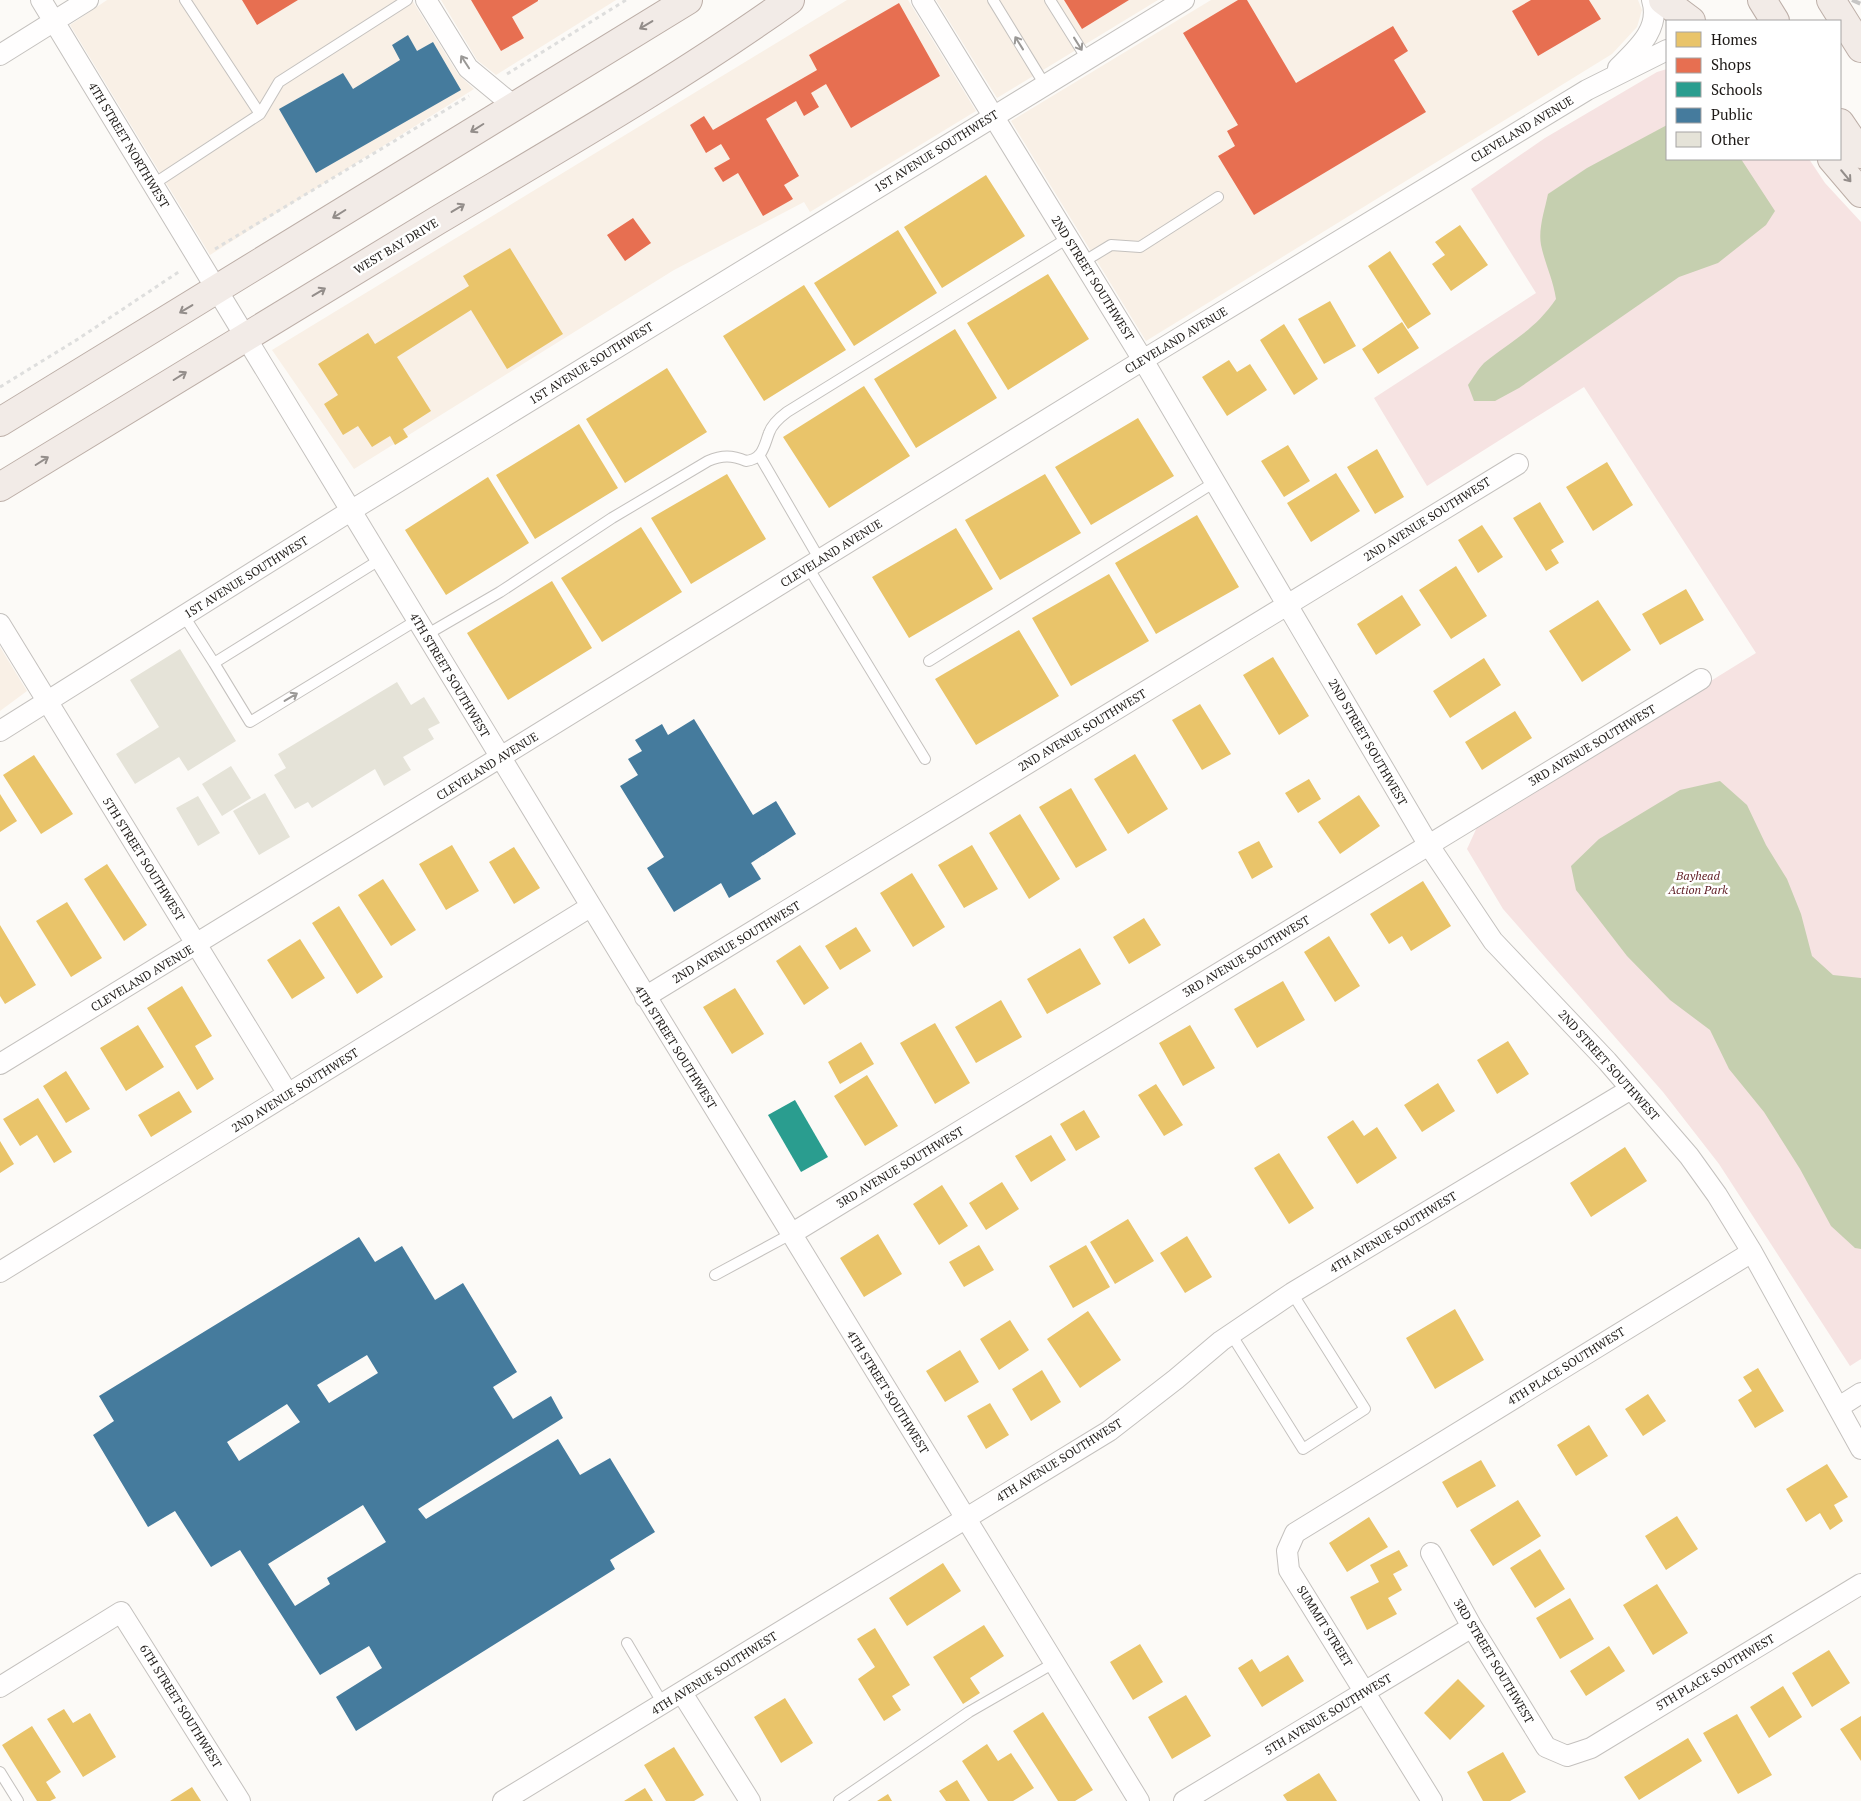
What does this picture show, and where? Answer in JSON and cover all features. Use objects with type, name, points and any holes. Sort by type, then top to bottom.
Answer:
[{"type":"main road","points":[[0,422],[688,0]]},
{"type":"main road","name":"WEST BAY DRIVE","points":[[0,487],[246,336],[559,148],[750,29],[790,0]]},
{"type":"main road","points":[[1663,0],[1690,20]]},
{"type":"main road","points":[[1762,0],[1774,20]]},
{"type":"main road","points":[[1832,0],[1861,48]]},
{"type":"main road","points":[[1841,125],[1861,154]]},
{"type":"main road","points":[[1833,160],[1861,193]]},
{"type":"street","name":"4TH STREET NORTHWEST","points":[[41,0],[217,290]]},
{"type":"street","points":[[0,55],[88,0]]},
{"type":"street","points":[[426,0],[468,68],[514,106]]},
{"type":"street","name":"2ND STREET SOUTHWEST","points":[[922,0],[1143,360],[1428,844],[1493,941],[1631,1089],[1689,1156],[1717,1195],[1752,1252],[1861,1449]]},
{"type":"street","points":[[1605,79],[1636,51],[1648,35],[1654,22],[1655,10],[1652,0]]},
{"type":"street","name":"1ST AVENUE SOUTHWEST","points":[[0,731],[352,510],[1180,1]]},
{"type":"street","name":"CLEVELAND AVENUE","points":[[0,1064],[1143,360],[1605,79],[1666,50]]},
{"type":"street","name":"4TH STREET SOUTHWEST","points":[[217,290],[352,510],[499,758],[1139,1801]]},
{"type":"street","name":"2ND AVENUE SOUTHWEST","points":[[646,997],[1518,464]]},
{"type":"street","name":"5TH STREET SOUTHWEST","points":[[0,624],[288,1094]]},
{"type":"street","name":"3RD AVENUE SOUTHWEST","points":[[791,1234],[1701,678]]},
{"type":"street","name":"2ND AVENUE SOUTHWEST","points":[[0,1272],[590,907]]},
{"type":"street","name":"4TH AVENUE SOUTHWEST","points":[[503,1801],[1109,1431],[1231,1334],[1292,1294],[1631,1089]]},
{"type":"street","name":"4TH PLACE SOUTHWEST","points":[[1380,1481],[1752,1252]]},
{"type":"street","points":[[1839,1407],[1861,1393]]},
{"type":"street","name":"SUMMIT STREET","points":[[1380,1481],[1295,1533],[1287,1551],[1289,1570],[1432,1801]]},
{"type":"street","name":"3RD STREET SOUTHWEST","points":[[1431,1553],[1472,1627],[1546,1747],[1567,1756]]},
{"type":"street","name":"5TH PLACE SOUTHWEST","points":[[1567,1756],[1590,1748],[1861,1584]]},
{"type":"street","name":"6TH STREET SOUTHWEST","points":[[0,1687],[121,1612],[240,1801]]},
{"type":"street","name":"5TH AVENUE SOUTHWEST","points":[[1184,1801],[1472,1627]]},
{"type":"street","points":[[682,1693],[750,1801]]},
{"type":"lane","points":[[185,0],[260,114]]},
{"type":"lane","points":[[152,185],[260,114],[279,82],[407,0]]},
{"type":"lane","points":[[992,0],[1045,85]]},
{"type":"lane","points":[[1050,0],[1087,59]]},
{"type":"lane","points":[[1083,262],[1111,245],[1140,247],[1218,197]]},
{"type":"lane","points":[[184,616],[250,722],[422,628],[500,592],[612,518],[708,461],[720,456],[751,460],[759,455],[767,444],[769,432],[777,420],[787,412],[1068,238]]},
{"type":"lane","points":[[759,455],[814,564],[925,759]]},
{"type":"lane","points":[[929,661],[1215,482]]},
{"type":"lane","points":[[214,663],[380,559]]},
{"type":"lane","points":[[715,1275],[791,1234]]},
{"type":"lane","points":[[1231,1334],[1303,1449],[1365,1409],[1292,1294]]},
{"type":"lane","points":[[627,1643],[663,1704]]},
{"type":"lane","points":[[839,1801],[969,1712],[1054,1663]]},
{"type":"lane","points":[[0,1772],[18,1801]]},
{"type":"path","points":[[0,387],[78,339],[198,259],[626,0]]},
{"type":"shaded area","points":[[107,0],[412,0],[458,74],[474,89],[210,255],[70,25]]},
{"type":"shaded area","points":[[441,0],[616,0],[496,75],[477,60]]},
{"type":"shaded area","points":[[847,0],[908,0],[976,111],[810,212],[804,202],[674,270],[354,469],[272,350]]},
{"type":"shaded area","points":[[936,0],[1158,0],[997,98]]},
{"type":"shaded area","points":[[1211,0],[1638,0],[1642,10],[1637,27],[1612,54],[1146,341],[1011,121]]},
{"type":"shaded area","points":[[1666,126],[1666,160],[1742,160],[1775,211],[1766,225],[1718,263],[1679,277],[1519,388],[1495,401],[1474,401],[1468,385],[1484,363],[1531,327],[1556,299],[1540,239],[1548,194],[1587,168]]},
{"type":"shaded area","points":[[0,647],[27,691],[0,711]]},
{"type":"shaded area","points":[[1720,781],[1747,805],[1766,845],[1787,879],[1801,914],[1812,956],[1833,975],[1861,978],[1861,1249],[1855,1248],[1831,1226],[1800,1169],[1764,1112],[1729,1069],[1710,1030],[1670,1000],[1627,956],[1576,890],[1571,866],[1599,839],[1680,790]]},
{"type":"green space","name":"Bayhead Action Park","points":[[1666,69],[1666,160],[1810,160],[1825,183],[1861,222],[1861,1359],[1850,1366],[1719,1164],[1663,1092],[1503,909],[1467,849],[1478,825],[1756,653],[1584,387],[1427,486],[1374,398],[1536,293],[1471,189],[1545,138],[1657,72]]},
{"type":"building: Homes","points":[[986,175],[1025,236],[942,288],[904,227]]},
{"type":"building: Homes","points":[[1460,225],[1488,265],[1451,291],[1432,264],[1445,255],[1435,242]]},
{"type":"building: Homes","points":[[898,230],[937,293],[854,346],[814,283]]},
{"type":"building: Homes","points":[[510,248],[563,334],[507,369],[471,310],[397,357],[431,411],[403,429],[408,437],[395,445],[390,436],[372,447],[358,426],[343,435],[324,404],[338,395],[318,364],[368,333],[375,344],[469,286],[463,276]]},
{"type":"building: Homes","points":[[1390,251],[1431,314],[1408,329],[1368,266]]},
{"type":"building: Homes","points":[[1048,274],[1089,339],[1008,390],[967,323]]},
{"type":"building: Homes","points":[[804,285],[846,350],[764,401],[723,336]]},
{"type":"building: Homes","points":[[1330,301],[1356,346],[1324,364],[1298,319]]},
{"type":"building: Homes","points":[[1402,322],[1419,348],[1378,374],[1362,349]]},
{"type":"building: Homes","points":[[1284,324],[1318,379],[1294,395],[1260,340]]},
{"type":"building: Homes","points":[[955,329],[997,398],[916,448],[874,379]]},
{"type":"building: Homes","points":[[1229,360],[1237,372],[1250,364],[1267,390],[1227,416],[1202,377]]},
{"type":"building: Homes","points":[[667,368],[707,432],[625,483],[586,419]]},
{"type":"building: Homes","points":[[864,386],[910,456],[829,508],[783,437]]},
{"type":"building: Homes","points":[[1138,418],[1174,476],[1091,525],[1055,467]]},
{"type":"building: Homes","points":[[579,424],[618,488],[535,539],[496,475]]},
{"type":"building: Homes","points":[[1288,445],[1310,481],[1284,497],[1261,461]]},
{"type":"building: Homes","points":[[1377,449],[1404,497],[1375,514],[1347,467]]},
{"type":"building: Homes","points":[[1607,462],[1633,505],[1593,531],[1566,487]]},
{"type":"building: Homes","points":[[1336,473],[1360,511],[1311,542],[1287,503]]},
{"type":"building: Homes","points":[[727,474],[766,539],[691,584],[651,518]]},
{"type":"building: Homes","points":[[1045,474],[1081,533],[1000,580],[965,520]]},
{"type":"building: Homes","points":[[488,477],[529,543],[446,595],[405,530]]},
{"type":"building: Homes","points":[[1540,502],[1564,542],[1551,550],[1559,563],[1546,571],[1513,518]]},
{"type":"building: Homes","points":[[1197,515],[1239,587],[1156,634],[1115,563]]},
{"type":"building: Homes","points":[[1482,525],[1503,557],[1478,573],[1458,540]]},
{"type":"building: Homes","points":[[641,527],[682,592],[602,642],[561,578]]},
{"type":"building: Homes","points":[[956,528],[993,589],[909,638],[872,577]]},
{"type":"building: Homes","points":[[1456,566],[1487,616],[1451,639],[1419,590]]},
{"type":"building: Homes","points":[[1109,574],[1149,641],[1071,686],[1032,618]]},
{"type":"building: Homes","points":[[552,581],[592,648],[508,700],[467,633]]},
{"type":"building: Homes","points":[[1686,589],[1704,620],[1660,645],[1642,614]]},
{"type":"building: Homes","points":[[1402,595],[1421,625],[1376,655],[1357,624]]},
{"type":"building: Homes","points":[[1598,600],[1631,650],[1582,682],[1549,631]]},
{"type":"building: Homes","points":[[1019,630],[1059,696],[976,745],[935,679]]},
{"type":"building: Homes","points":[[1273,657],[1309,716],[1279,735],[1243,675]]},
{"type":"building: Homes","points":[[1484,658],[1501,685],[1450,718],[1433,691]]},
{"type":"building: Homes","points":[[1200,704],[1231,754],[1202,770],[1172,720]]},
{"type":"building: Homes","points":[[1515,711],[1532,738],[1482,770],[1465,742]]},
{"type":"building: Homes","points":[[1135,754],[1168,809],[1128,834],[1094,779]]},
{"type":"building: Homes","points":[[34,755],[73,814],[41,834],[3,775]]},
{"type":"building: Homes","points":[[1309,779],[1321,799],[1298,813],[1285,793]]},
{"type":"building: Homes","points":[[1071,788],[1107,850],[1076,868],[1039,807]]},
{"type":"building: Homes","points":[[0,794],[17,821],[0,832]]},
{"type":"building: Homes","points":[[1359,795],[1380,826],[1340,854],[1318,822]]},
{"type":"building: Homes","points":[[1020,814],[1060,879],[1029,899],[989,833]]},
{"type":"building: Homes","points":[[1259,841],[1273,867],[1252,879],[1238,852]]},
{"type":"building: Homes","points":[[452,845],[479,891],[446,910],[419,864]]},
{"type":"building: Homes","points":[[972,845],[998,889],[964,908],[938,865]]},
{"type":"building: Homes","points":[[514,847],[540,888],[514,904],[489,862]]},
{"type":"building: Homes","points":[[107,864],[147,925],[124,941],[84,879]]},
{"type":"building: Homes","points":[[912,873],[945,927],[913,947],[880,893]]},
{"type":"building: Homes","points":[[383,879],[416,930],[391,946],[358,895]]},
{"type":"building: Homes","points":[[1423,881],[1451,926],[1411,951],[1402,936],[1389,944],[1370,914]]},
{"type":"building: Homes","points":[[67,902],[102,958],[71,977],[36,921]]},
{"type":"building: Homes","points":[[339,906],[383,977],[357,994],[312,923]]},
{"type":"building: Homes","points":[[1144,918],[1161,945],[1129,964],[1113,937]]},
{"type":"building: Homes","points":[[0,925],[36,985],[5,1004],[0,996]]},
{"type":"building: Homes","points":[[856,927],[871,951],[840,970],[825,946]]},
{"type":"building: Homes","points":[[1329,936],[1360,986],[1335,1002],[1304,952]]},
{"type":"building: Homes","points":[[300,939],[325,978],[292,999],[267,960]]},
{"type":"building: Homes","points":[[800,945],[829,988],[804,1005],[776,961]]},
{"type":"building: Homes","points":[[1080,948],[1101,984],[1047,1014],[1027,979]]},
{"type":"building: Homes","points":[[1283,981],[1305,1020],[1257,1048],[1234,1009]]},
{"type":"building: Homes","points":[[182,986],[212,1036],[195,1046],[214,1079],[197,1090],[147,1008]]},
{"type":"building: Homes","points":[[735,988],[764,1034],[732,1054],[703,1007]]},
{"type":"building: Homes","points":[[1001,1000],[1022,1037],[976,1063],[955,1027]]},
{"type":"building: Homes","points":[[935,1023],[970,1083],[935,1104],[900,1043]]},
{"type":"building: Homes","points":[[138,1025],[164,1067],[126,1091],[100,1048]]},
{"type":"building: Homes","points":[[1190,1025],[1215,1068],[1183,1086],[1159,1043]]},
{"type":"building: Homes","points":[[1508,1041],[1529,1074],[1497,1094],[1477,1060]]},
{"type":"building: Homes","points":[[861,1042],[874,1064],[840,1084],[828,1062]]},
{"type":"building: Homes","points":[[66,1071],[90,1109],[66,1123],[43,1086]]},
{"type":"building: Homes","points":[[867,1075],[898,1126],[865,1146],[834,1096]]},
{"type":"building: Homes","points":[[1438,1083],[1455,1111],[1422,1132],[1404,1105]]},
{"type":"building: Homes","points":[[1156,1084],[1183,1125],[1164,1136],[1138,1095]]},
{"type":"building: Homes","points":[[179,1091],[192,1112],[151,1137],[138,1115]]},
{"type":"building: Homes","points":[[38,1098],[72,1152],[54,1163],[37,1135],[20,1146],[3,1119]]},
{"type":"building: Homes","points":[[1084,1110],[1100,1137],[1076,1151],[1060,1124]]},
{"type":"building: Homes","points":[[1353,1120],[1364,1136],[1377,1127],[1397,1158],[1357,1184],[1327,1137]]},
{"type":"building: Homes","points":[[1051,1135],[1066,1160],[1031,1182],[1015,1156]]},
{"type":"building: Homes","points":[[0,1141],[14,1164],[0,1173]]},
{"type":"building: Homes","points":[[1625,1147],[1647,1181],[1591,1217],[1570,1183]]},
{"type":"building: Homes","points":[[1279,1153],[1314,1208],[1289,1224],[1254,1168]]},
{"type":"building: Homes","points":[[1002,1182],[1019,1209],[986,1230],[969,1203]]},
{"type":"building: Homes","points":[[942,1185],[968,1226],[939,1245],[913,1204]]},
{"type":"building: Homes","points":[[1128,1219],[1154,1261],[1115,1284],[1090,1242]]},
{"type":"building: Homes","points":[[878,1234],[902,1274],[864,1297],[840,1258]]},
{"type":"building: Homes","points":[[1187,1236],[1212,1277],[1185,1293],[1160,1253]]},
{"type":"building: Homes","points":[[979,1245],[994,1270],[964,1287],[949,1262]]},
{"type":"building: Homes","points":[[1086,1245],[1110,1287],[1073,1308],[1049,1266]]},
{"type":"building: Homes","points":[[1455,1309],[1484,1360],[1435,1389],[1406,1338]]},
{"type":"building: Homes","points":[[1088,1311],[1121,1360],[1080,1388],[1047,1339]]},
{"type":"building: Homes","points":[[1010,1320],[1029,1350],[999,1370],[980,1339]]},
{"type":"building: Homes","points":[[960,1350],[979,1382],[945,1402],[926,1371]]},
{"type":"building: Homes","points":[[1758,1368],[1784,1411],[1755,1428],[1738,1400],[1752,1391],[1743,1377]]},
{"type":"building: Homes","points":[[1042,1370],[1061,1402],[1031,1421],[1012,1389]]},
{"type":"building: Homes","points":[[1648,1394],[1666,1421],[1643,1436],[1625,1409]]},
{"type":"building: Homes","points":[[990,1403],[1009,1435],[986,1449],[967,1416]]},
{"type":"building: Homes","points":[[1589,1425],[1608,1456],[1576,1476],[1557,1445]]},
{"type":"building: Homes","points":[[1481,1460],[1496,1486],[1457,1508],[1442,1482]]},
{"type":"building: Homes","points":[[1827,1464],[1848,1497],[1834,1505],[1843,1521],[1830,1530],[1820,1513],[1806,1522],[1786,1489]]},
{"type":"building: Homes","points":[[1518,1500],[1541,1536],[1493,1566],[1470,1530]]},
{"type":"building: Homes","points":[[1677,1516],[1698,1549],[1666,1570],[1645,1536]]},
{"type":"building: Homes","points":[[1369,1517],[1388,1547],[1347,1572],[1329,1543]]},
{"type":"building: Homes","points":[[1540,1549],[1565,1589],[1535,1608],[1510,1568]]},
{"type":"building: Homes","points":[[1399,1550],[1408,1566],[1393,1574],[1402,1590],[1388,1598],[1397,1614],[1367,1630],[1350,1597],[1379,1582],[1370,1565]]},
{"type":"building: Homes","points":[[943,1563],[961,1591],[907,1626],[889,1598]]},
{"type":"building: Homes","points":[[1657,1584],[1688,1633],[1653,1655],[1623,1605]]},
{"type":"building: Homes","points":[[1570,1598],[1594,1639],[1560,1659],[1536,1618]]},
{"type":"building: Homes","points":[[984,1625],[1004,1656],[970,1678],[980,1693],[963,1704],[933,1657]]},
{"type":"building: Homes","points":[[875,1628],[910,1685],[892,1696],[901,1710],[884,1721],[858,1679],[875,1667],[857,1639]]},
{"type":"building: Homes","points":[[1140,1644],[1163,1682],[1133,1700],[1110,1662]]},
{"type":"building: Homes","points":[[1609,1646],[1625,1671],[1586,1696],[1570,1671]]},
{"type":"building: Homes","points":[[1829,1650],[1850,1683],[1812,1707],[1792,1673]]},
{"type":"building: Homes","points":[[1288,1655],[1304,1681],[1262,1707],[1238,1668],[1252,1659],[1260,1672]]},
{"type":"building: Homes","points":[[1458,1679],[1485,1706],[1450,1740],[1424,1713]]},
{"type":"building: Homes","points":[[1783,1686],[1802,1717],[1769,1738],[1750,1707]]},
{"type":"building: Homes","points":[[1186,1695],[1211,1736],[1172,1759],[1148,1717]]},
{"type":"building: Homes","points":[[785,1698],[813,1743],[781,1763],[754,1717]]},
{"type":"building: Homes","points":[[64,1709],[73,1723],[90,1713],[116,1757],[83,1777],[47,1719]]},
{"type":"building: Homes","points":[[1043,1712],[1093,1790],[1075,1801],[1058,1801],[1013,1731]]},
{"type":"building: Homes","points":[[1737,1714],[1772,1775],[1738,1794],[1703,1733]]},
{"type":"building: Homes","points":[[1861,1716],[1861,1761],[1840,1729]]},
{"type":"building: Homes","points":[[32,1726],[61,1772],[46,1782],[56,1798],[50,1801],[37,1801],[2,1745]]},
{"type":"building: Homes","points":[[1688,1738],[1702,1761],[1639,1800],[1624,1777]]},
{"type":"building: Homes","points":[[987,1744],[998,1761],[1011,1753],[1034,1788],[1013,1801],[988,1801],[962,1761]]},
{"type":"building: Homes","points":[[674,1747],[704,1795],[694,1801],[666,1801],[644,1765]]},
{"type":"building: Homes","points":[[1503,1752],[1526,1792],[1510,1801],[1483,1801],[1467,1772]]},
{"type":"building: Homes","points":[[1319,1773],[1337,1801],[1287,1801],[1283,1795]]},
{"type":"building: Homes","points":[[957,1780],[970,1801],[946,1801],[939,1791]]},
{"type":"building: Homes","points":[[192,1787],[201,1801],[170,1801]]},
{"type":"building: Homes","points":[[645,1788],[653,1801],[624,1801]]},
{"type":"building: Homes","points":[[888,1794],[892,1801],[877,1801]]},
{"type":"building: Shops","points":[[242,0],[298,0],[257,25]]},
{"type":"building: Shops","points":[[471,0],[538,1],[512,17],[524,38],[501,51]]},
{"type":"building: Shops","points":[[1064,0],[1129,0],[1082,29]]},
{"type":"building: Shops","points":[[1238,0],[1247,0],[1296,83],[1393,26],[1408,51],[1394,60],[1426,112],[1254,215],[1218,156],[1235,146],[1227,131],[1238,125],[1183,33]]},
{"type":"building: Shops","points":[[1531,0],[1589,0],[1601,19],[1538,56],[1512,11]]},
{"type":"building: Shops","points":[[899,3],[940,76],[851,128],[826,84],[811,93],[819,107],[804,116],[796,101],[766,119],[799,176],[784,185],[793,199],[763,216],[738,173],[723,182],[714,168],[730,159],[721,144],[706,153],[690,125],[704,116],[713,130],[817,70],[809,55]]},
{"type":"building: Shops","points":[[633,218],[651,243],[625,261],[607,235]]},
{"type":"building: Schools","points":[[795,1100],[828,1157],[801,1172],[768,1115]]},
{"type":"building: Public","points":[[408,35],[417,51],[433,42],[461,90],[316,173],[279,109],[343,73],[353,89],[400,60],[392,45]]},
{"type":"building: Public","points":[[694,719],[753,815],[776,801],[796,834],[751,863],[761,879],[729,898],[721,883],[674,912],[647,868],[664,857],[620,786],[638,775],[628,759],[642,751],[635,740],[662,724],[668,735]]},
{"type":"building: Public","points":[[359,1237],[375,1262],[402,1246],[435,1300],[463,1283],[517,1372],[493,1387],[513,1419],[551,1396],[563,1418],[418,1509],[426,1519],[558,1439],[580,1475],[610,1458],[655,1532],[610,1560],[615,1569],[356,1731],[336,1697],[382,1668],[369,1646],[320,1675],[240,1550],[211,1567],[175,1511],[148,1527],[93,1435],[114,1421],[99,1396]],"holes":[[[367,1355],[378,1373],[329,1403],[317,1385]],[[287,1404],[300,1422],[239,1461],[227,1442]],[[363,1505],[386,1542],[327,1578],[330,1584],[295,1606],[268,1564]]]},
{"type":"building: Other","points":[[180,649],[236,741],[188,771],[179,757],[135,784],[116,754],[159,727],[130,680]]},
{"type":"building: Other","points":[[397,682],[411,705],[424,697],[440,723],[428,729],[434,739],[403,757],[411,770],[384,786],[375,769],[312,808],[308,802],[295,809],[274,775],[286,768],[278,754]]},
{"type":"building: Other","points":[[231,766],[251,798],[222,816],[202,784]]},
{"type":"building: Other","points":[[265,793],[290,837],[259,855],[233,811]]},
{"type":"building: Other","points":[[198,796],[220,833],[198,846],[176,808]]},
{"type":"railway","points":[[1852,0],[1861,4]]}]
